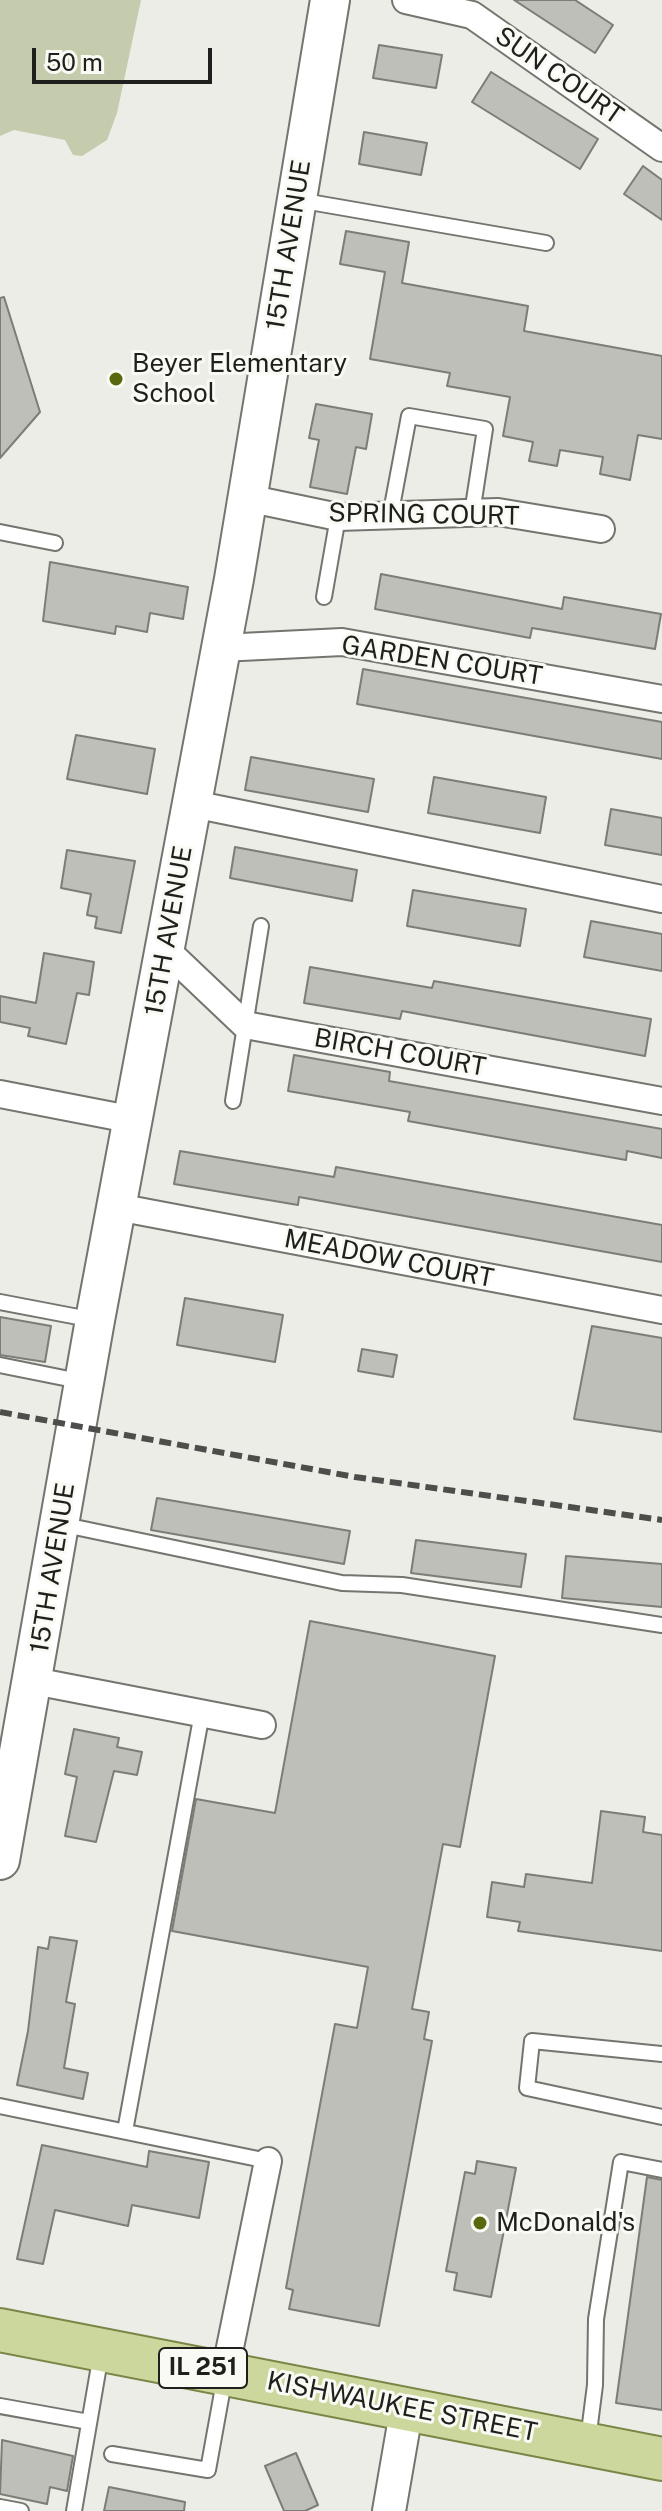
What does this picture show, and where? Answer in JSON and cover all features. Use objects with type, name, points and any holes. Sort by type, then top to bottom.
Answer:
[{"type":"main road","name":"15TH AVENUE","points":[[0,1860],[34,1681],[95,1320],[221,648],[330,0]]},
{"type":"main road","name":"KISHWAUKEE STREET","points":[[0,2330],[662,2459]]},
{"type":"street","name":"SUN COURT","points":[[406,0],[472,15],[662,148]]},
{"type":"street","name":"SPRING COURT","points":[[247,498],[338,517],[498,512],[601,529]]},
{"type":"street","name":"GARDEN COURT","points":[[221,648],[342,642],[662,699]]},
{"type":"street","points":[[193,804],[662,899]]},
{"type":"street","points":[[166,950],[245,1025]]},
{"type":"street","name":"BIRCH COURT","points":[[245,1025],[662,1101]]},
{"type":"street","points":[[0,1094],[134,1120]]},
{"type":"street","name":"MEADOW COURT","points":[[117,1207],[662,1310]]},
{"type":"street","points":[[34,1681],[262,1725]]},
{"type":"street","points":[[225,2372],[268,2161]]},
{"type":"street","points":[[389,2511],[407,2407]]},
{"type":"lane","points":[[297,200],[546,243]]},
{"type":"lane","points":[[390,517],[409,416],[485,429],[472,513]]},
{"type":"lane","points":[[324,597],[338,517]]},
{"type":"lane","points":[[0,532],[55,543]]},
{"type":"lane","points":[[233,1101],[261,926]]},
{"type":"lane","points":[[0,1302],[95,1320]]},
{"type":"lane","points":[[0,1365],[84,1382]]},
{"type":"lane","points":[[60,1524],[342,1583],[402,1585],[662,1625]]},
{"type":"lane","points":[[125,2131],[202,1713]]},
{"type":"lane","points":[[662,2054],[532,2041],[527,2088],[662,2117]]},
{"type":"lane","points":[[0,2106],[268,2161]]},
{"type":"lane","points":[[587,2444],[595,2385],[596,2319],[621,2162],[662,2170]]},
{"type":"lane","points":[[74,2511],[102,2349]]},
{"type":"lane","points":[[112,2454],[208,2470],[225,2372]]},
{"type":"lane","points":[[0,2406],[89,2422]]},
{"type":"lane","points":[[0,2507],[21,2511]]},
{"type":"green space","points":[[0,0],[141,0],[117,113],[107,140],[82,156],[73,155],[65,140],[14,130],[0,136]]},
{"type":"building","points":[[514,0],[575,0],[613,25],[595,53]]},
{"type":"building","points":[[379,45],[442,55],[436,88],[373,78]]},
{"type":"building","points":[[491,72],[598,139],[580,169],[472,102]]},
{"type":"building","points":[[364,132],[427,143],[421,175],[359,164]]},
{"type":"building","points":[[643,166],[662,180],[662,220],[624,194]]},
{"type":"building","points":[[346,231],[409,242],[402,283],[528,306],[524,331],[662,356],[662,439],[638,435],[630,480],[600,474],[603,457],[560,450],[557,466],[529,461],[533,442],[503,436],[510,397],[447,386],[450,373],[370,359],[385,272],[340,264]]},
{"type":"building","points":[[4,297],[40,412],[0,458],[0,298]]},
{"type":"building","points":[[316,404],[372,414],[366,449],[356,447],[347,494],[310,487],[319,440],[309,438]]},
{"type":"building","points":[[50,562],[188,587],[183,619],[150,613],[147,632],[116,626],[115,634],[43,621]]},
{"type":"building","points":[[381,574],[562,609],[564,597],[661,614],[655,649],[532,628],[530,638],[375,609]]},
{"type":"building","points":[[363,669],[662,722],[662,759],[357,704]]},
{"type":"building","points":[[76,735],[155,749],[147,794],[67,779]]},
{"type":"building","points":[[251,757],[374,779],[368,812],[245,790]]},
{"type":"building","points":[[434,777],[546,797],[540,833],[428,813]]},
{"type":"building","points":[[611,809],[662,818],[662,855],[605,845]]},
{"type":"building","points":[[235,847],[357,870],[352,901],[230,878]]},
{"type":"building","points":[[67,850],[135,861],[121,933],[95,928],[97,917],[87,915],[91,894],[61,888]]},
{"type":"building","points":[[413,890],[526,909],[520,946],[407,926]]},
{"type":"building","points":[[591,921],[662,934],[662,971],[584,957]]},
{"type":"building","points":[[44,953],[94,962],[89,995],[77,993],[66,1044],[28,1036],[30,1028],[0,1022],[0,996],[36,1003]]},
{"type":"building","points":[[310,967],[432,988],[434,981],[651,1019],[645,1056],[402,1011],[400,1019],[304,1003]]},
{"type":"building","points":[[294,1055],[390,1072],[389,1081],[662,1129],[662,1158],[627,1151],[626,1160],[530,1143],[408,1121],[410,1112],[288,1091]]},
{"type":"building","points":[[180,1151],[334,1177],[336,1167],[662,1225],[662,1262],[299,1197],[298,1205],[174,1184]]},
{"type":"building","points":[[185,1298],[283,1315],[275,1362],[177,1345]]},
{"type":"building","points":[[0,1317],[51,1326],[45,1362],[0,1355]]},
{"type":"building","points":[[592,1326],[662,1338],[662,1432],[574,1419]]},
{"type":"building","points":[[362,1349],[397,1355],[393,1377],[358,1371]]},
{"type":"building","points":[[157,1498],[350,1531],[344,1564],[151,1530]]},
{"type":"building","points":[[416,1540],[526,1554],[521,1587],[411,1573]]},
{"type":"building","points":[[566,1556],[662,1564],[662,1607],[562,1598]]},
{"type":"building","points":[[310,1621],[495,1656],[460,1847],[443,1844],[412,2009],[429,2012],[424,2039],[432,2041],[379,2326],[289,2309],[293,2290],[286,2288],[335,2024],[357,2028],[368,1967],[172,1931],[196,1799],[275,1813]]},
{"type":"building","points":[[74,1729],[119,1738],[117,1747],[142,1752],[137,1775],[114,1771],[96,1842],[65,1836],[77,1777],[65,1774]]},
{"type":"building","points":[[601,1811],[645,1817],[643,1832],[662,1835],[662,1951],[518,1931],[520,1922],[487,1917],[492,1882],[524,1887],[526,1874],[592,1883]]},
{"type":"building","points":[[50,1937],[77,1941],[66,2002],[75,2004],[64,2068],[88,2073],[83,2099],[17,2085],[28,2031],[38,1947],[48,1949]]},
{"type":"building","points":[[42,2145],[147,2167],[149,2151],[209,2162],[199,2218],[132,2205],[128,2226],[55,2210],[43,2264],[17,2259]]},
{"type":"building","name":"McDonald's","points":[[477,2161],[516,2168],[491,2297],[454,2290],[457,2273],[446,2271],[465,2172],[475,2174]]},
{"type":"building","points":[[647,2177],[662,2180],[662,2410],[616,2403]]},
{"type":"building","points":[[2,2440],[73,2456],[67,2491],[50,2487],[47,2504],[0,2494]]},
{"type":"building","points":[[296,2453],[318,2505],[305,2511],[284,2511],[265,2466]]},
{"type":"building","points":[[109,2487],[185,2502],[184,2511],[104,2511]]},
{"type":"railway","points":[[0,1412],[355,1477],[662,1520]]},
{"type":"place","name":"Beyer Elementary School","points":[[116,379]]},
{"type":"place","name":"McDonald's","points":[[480,2223]]}]
